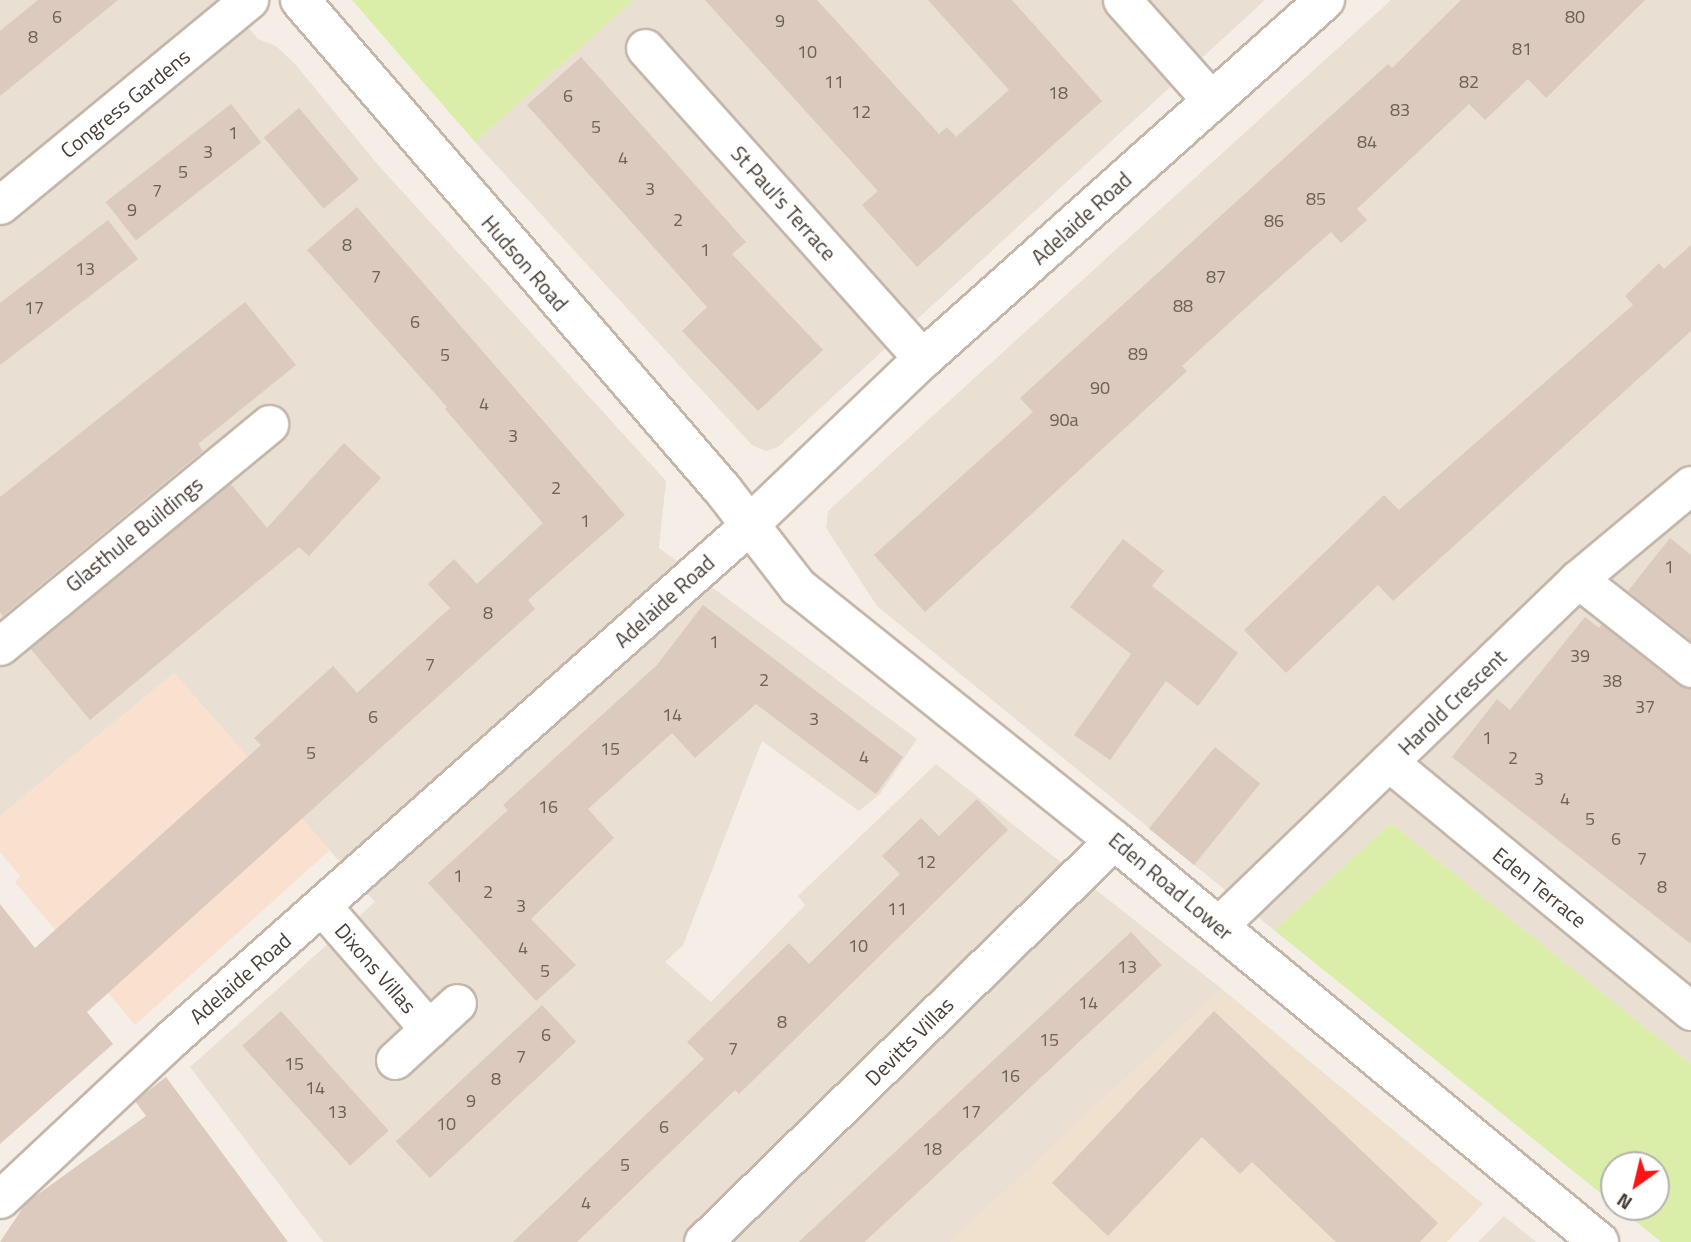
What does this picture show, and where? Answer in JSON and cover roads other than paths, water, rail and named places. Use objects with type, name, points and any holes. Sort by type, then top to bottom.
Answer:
[{"type":"street","name":"Congress Gardens","points":[[0,205],[249,0]]},
{"type":"street","name":"Hudson Road","points":[[300,0],[723,491],[748,526]]},
{"type":"street","points":[[1122,0],[1212,101]]},
{"type":"street","name":"Adelaide Road","points":[[0,1199],[166,1043],[748,526],[923,359],[1325,0]]},
{"type":"street","name":"St Paul's Terrace","points":[[645,48],[923,359]]},
{"type":"street","name":"Glasthule Buildings","points":[[0,646],[269,424]]},
{"type":"street","name":"Harold Crescent","points":[[1218,926],[1578,579],[1691,485]]},
{"type":"street","name":"Eden Road Lower","points":[[748,526],[798,587],[1114,839],[1599,1242]]},
{"type":"street","points":[[1578,579],[1691,668]]},
{"type":"street","name":"Eden Terrace","points":[[1390,763],[1691,1011]]},
{"type":"street","name":"Devitts Villas","points":[[703,1242],[1114,839]]},
{"type":"street","name":"Dixons Villas","points":[[322,906],[429,1029]]},
{"type":"street","name":"Dixons Villas","points":[[395,1060],[457,1003]]}]
